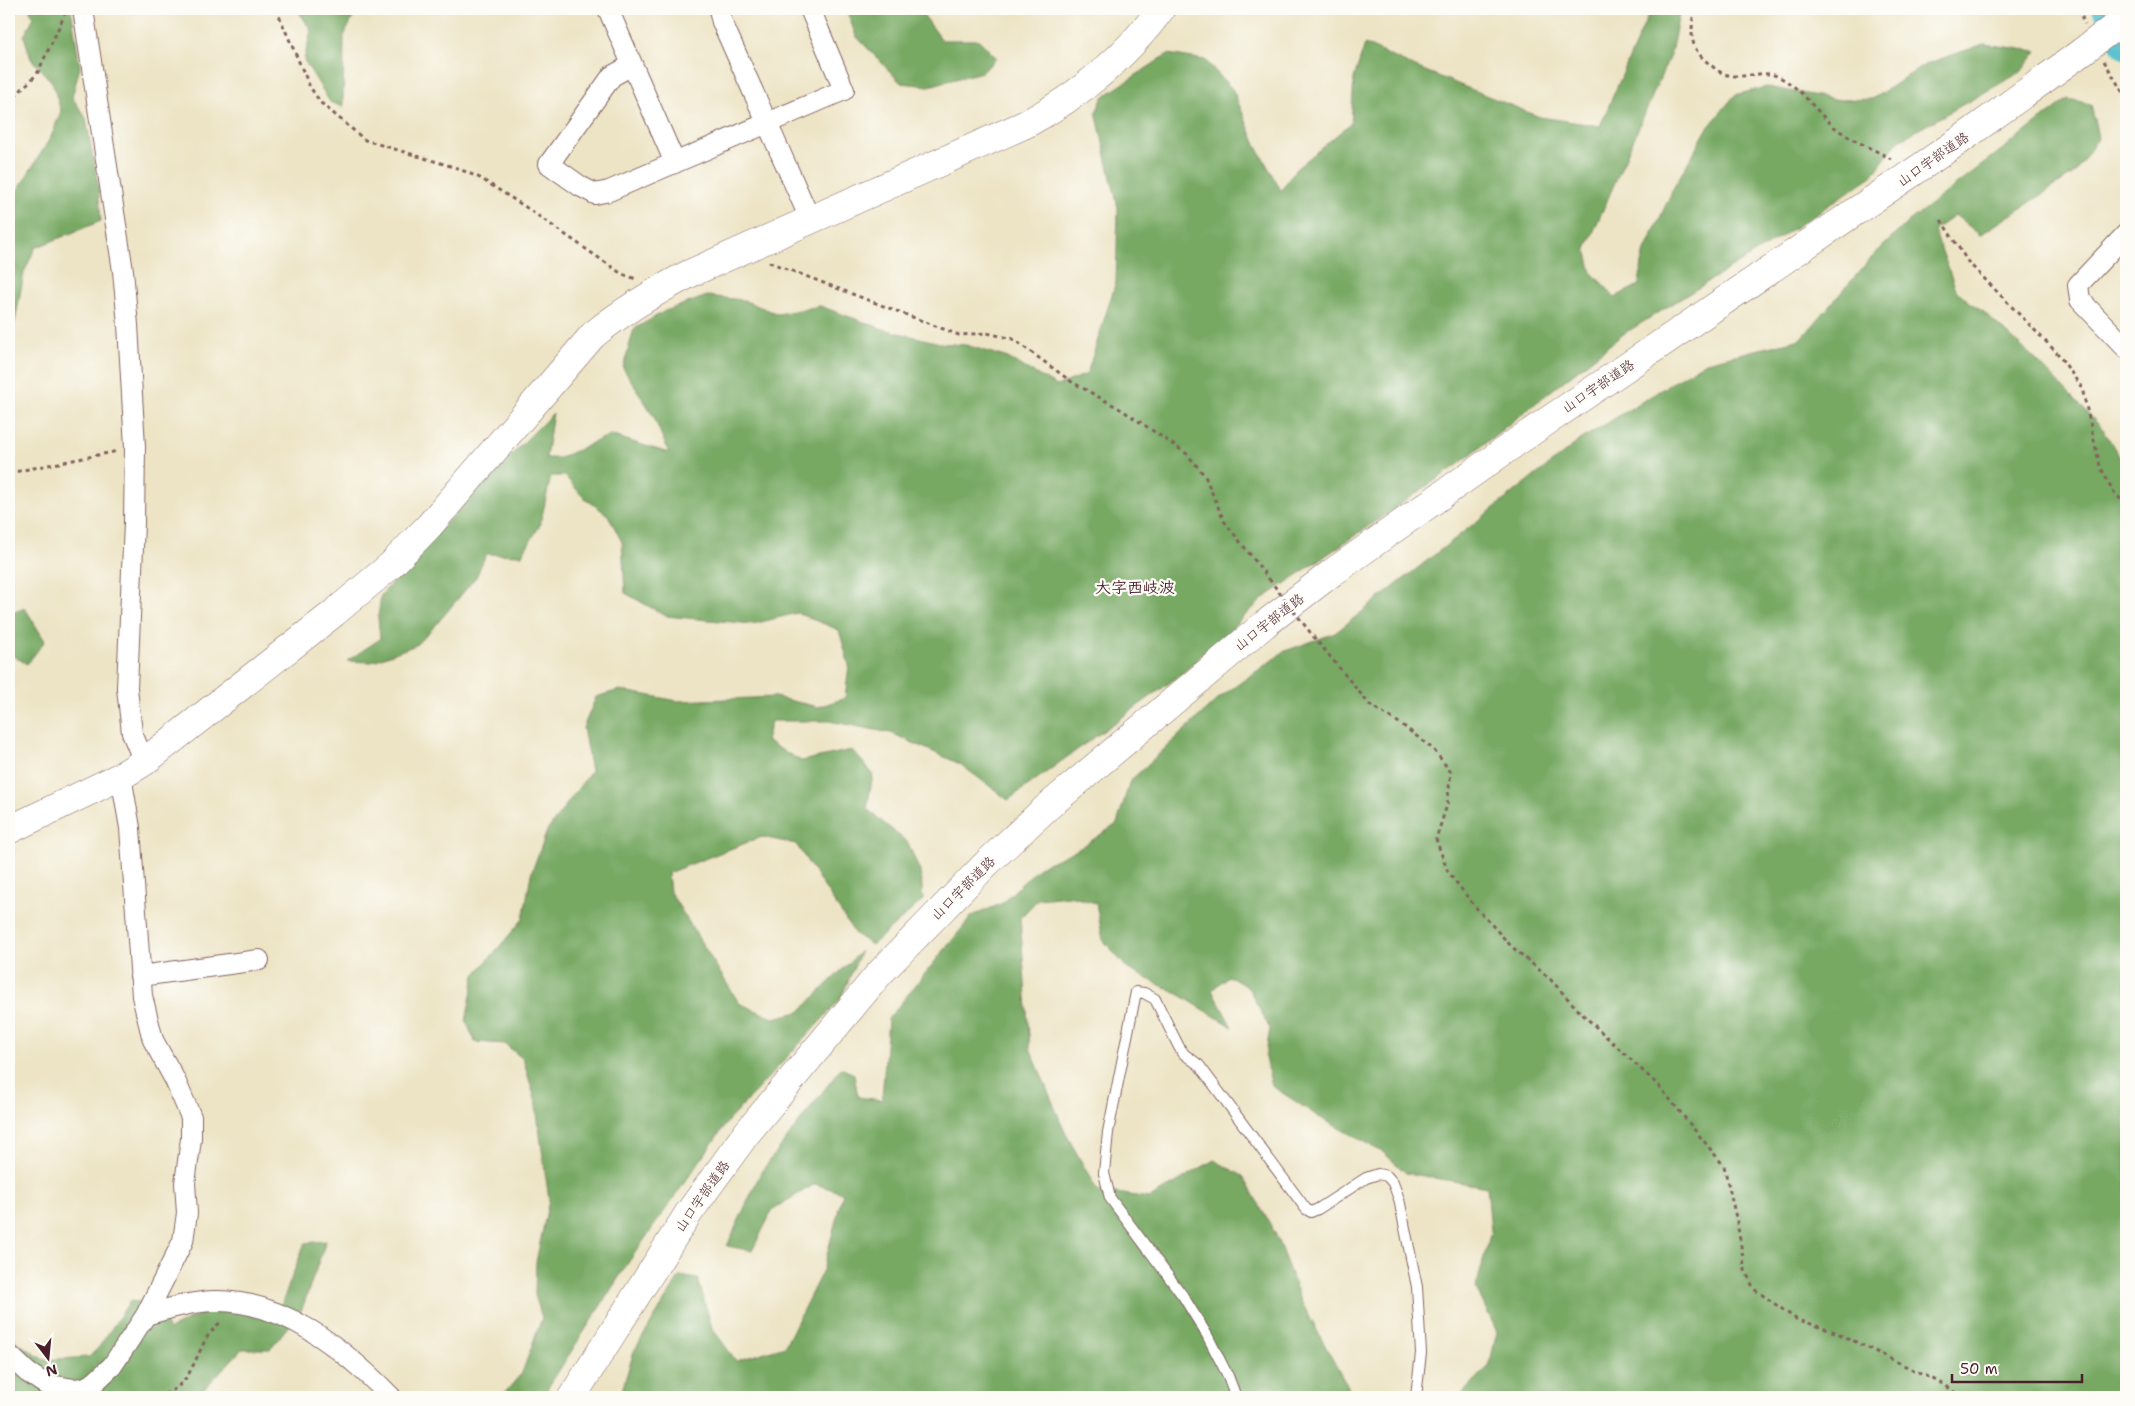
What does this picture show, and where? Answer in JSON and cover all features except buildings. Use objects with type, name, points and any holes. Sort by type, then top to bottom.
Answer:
[{"type":"main road","points":[[9,830],[121,776],[144,762],[334,614],[390,566],[429,526],[593,335],[621,313],[661,288],[810,219],[1026,124],[1058,106],[1087,86],[1118,59],[1147,28],[1161,9]]},
{"type":"main road","name":"山口宇部道路","points":[[572,1397],[688,1214],[752,1126],[879,974],[988,862],[1045,808],[1265,624],[1333,572],[1518,441],[1959,141],[2126,18]]},
{"type":"street","points":[[83,9],[123,271],[135,448],[127,688],[132,734],[144,762]]},
{"type":"street","points":[[608,9],[675,163]]},
{"type":"street","points":[[719,9],[722,22],[810,219]]},
{"type":"street","points":[[632,65],[612,76],[549,164],[580,186],[596,194],[609,191],[844,90],[810,9]]},
{"type":"street","points":[[2126,234],[2078,285],[2080,300],[2126,348]]},
{"type":"street","points":[[9,1354],[26,1372],[45,1384],[61,1388],[84,1388],[95,1382],[112,1366],[146,1315],[183,1241],[187,1213],[185,1183],[191,1139],[191,1117],[175,1080],[153,1040],[142,996],[130,828],[121,776]]},
{"type":"street","points":[[140,976],[259,960]]},
{"type":"street","points":[[146,1315],[195,1303],[215,1301],[266,1311],[300,1324],[348,1356],[391,1397]]},
{"type":"lane","points":[[1236,1397],[1228,1376],[1207,1335],[1183,1296],[1110,1198],[1108,1190],[1104,1173],[1108,1132],[1136,992],[1144,993],[1155,999],[1184,1054],[1199,1065],[1306,1209],[1312,1212],[1366,1178],[1378,1174],[1387,1176],[1393,1183],[1399,1199],[1417,1287],[1421,1353],[1416,1397]]},
{"type":"path","points":[[9,102],[37,74],[68,9]]},
{"type":"path","points":[[276,9],[310,87],[321,104],[365,140],[457,168],[480,178],[622,274],[661,288]]},
{"type":"path","points":[[1694,9],[1691,37],[1694,48],[1702,58],[1722,74],[1736,76],[1770,72],[1798,90],[1837,130],[1891,158]]},
{"type":"path","points":[[1941,220],[1968,262],[2058,354],[2082,388],[2100,466],[2113,491],[2126,505]]},
{"type":"path","points":[[766,261],[959,335],[987,333],[1014,339],[1072,382],[1122,410],[1187,454],[1205,476],[1224,521],[1313,636],[1370,704],[1401,724],[1433,749],[1451,772],[1447,805],[1436,840],[1448,872],[1473,904],[1512,946],[1550,979],[1580,1012],[1659,1086],[1724,1166],[1738,1222],[1745,1270],[1754,1289],[1796,1319],[1835,1332],[1945,1385],[1962,1397]]},
{"type":"path","points":[[9,473],[135,448]]},
{"type":"path","points":[[157,1397],[170,1393],[185,1381],[207,1337],[238,1304]]},
{"type":"green space","points":[[29,9],[71,9],[80,67],[72,97],[86,118],[98,185],[101,221],[35,248],[24,273],[15,322],[9,326],[9,204],[51,137],[61,111],[52,82],[31,59],[24,36],[34,17]]},
{"type":"green space","points":[[297,9],[357,9],[344,36],[343,107],[330,102],[304,60],[311,30]]},
{"type":"green space","points":[[846,9],[919,9],[942,40],[979,40],[997,58],[982,72],[929,86],[901,83],[856,36]]},
{"type":"green space","points":[[1649,9],[1680,9],[1671,53],[1586,249],[1592,273],[1615,297],[1639,285],[1643,255],[1673,189],[1707,129],[1735,95],[1767,87],[1840,100],[1872,99],[1926,64],[1984,44],[2037,51],[2021,72],[1898,141],[1872,176],[1784,235],[1622,335],[1456,466],[1264,598],[1183,673],[1008,800],[960,764],[891,733],[829,721],[771,721],[766,741],[801,761],[852,750],[873,774],[867,809],[908,843],[921,874],[923,900],[872,945],[855,934],[796,844],[761,837],[668,873],[670,892],[739,1003],[773,1018],[799,1012],[861,951],[840,1000],[728,1121],[630,1260],[542,1397],[501,1397],[522,1373],[542,1318],[535,1295],[536,1262],[549,1200],[535,1099],[523,1059],[505,1044],[475,1042],[466,1021],[475,975],[523,919],[531,874],[547,831],[591,771],[583,728],[596,697],[619,690],[678,701],[775,697],[818,707],[845,698],[849,665],[839,630],[797,613],[753,624],[666,616],[625,593],[622,542],[608,515],[583,497],[565,476],[551,476],[540,525],[522,555],[486,554],[476,577],[435,626],[416,645],[371,662],[347,661],[380,639],[378,617],[381,595],[480,486],[553,413],[546,458],[560,458],[610,435],[669,453],[653,415],[623,368],[634,329],[665,311],[707,296],[743,300],[778,314],[820,306],[883,329],[940,343],[966,345],[1008,358],[1057,386],[1087,374],[1116,282],[1118,208],[1096,112],[1103,97],[1168,54],[1205,60],[1233,90],[1256,145],[1281,191],[1295,170],[1351,123],[1354,78],[1365,44],[1408,64],[1540,117],[1600,126],[1647,18]]},
{"type":"green space","points":[[2068,99],[2091,104],[2098,138],[2075,173],[1980,235],[1955,215],[1934,230],[1957,292],[1987,315],[2035,359],[2103,429],[2126,468],[2126,1397],[1459,1397],[1489,1366],[1497,1332],[1476,1288],[1491,1231],[1487,1187],[1406,1173],[1384,1153],[1319,1117],[1272,1086],[1265,1058],[1270,1029],[1248,987],[1228,976],[1212,990],[1232,1027],[1180,995],[1128,969],[1103,940],[1096,903],[1069,896],[1038,899],[1020,918],[1030,1048],[1065,1132],[1097,1190],[1150,1198],[1214,1160],[1243,1176],[1275,1233],[1302,1303],[1353,1397],[620,1397],[634,1351],[680,1276],[698,1279],[712,1328],[736,1361],[785,1346],[823,1270],[843,1193],[815,1184],[773,1209],[752,1251],[727,1246],[761,1172],[841,1068],[854,1074],[858,1097],[882,1100],[888,1019],[972,916],[1001,904],[1039,867],[1077,850],[1117,824],[1130,781],[1219,698],[1285,651],[1335,633],[1583,438],[1706,362],[1801,339],[1871,258],[1909,221]]},
{"type":"green space","points":[[25,608],[45,641],[27,664],[9,653],[9,614]]},
{"type":"green space","points":[[326,1241],[302,1309],[270,1349],[242,1349],[194,1397],[9,1397],[9,1328],[15,1341],[44,1360],[89,1357],[99,1347],[130,1301],[160,1304],[168,1330],[198,1315],[245,1297],[281,1305],[305,1243]]},
{"type":"waterway","points":[[2108,9],[2126,44]]},
{"type":"district","name":"大字西岐波","points":[[1135,587]]}]
